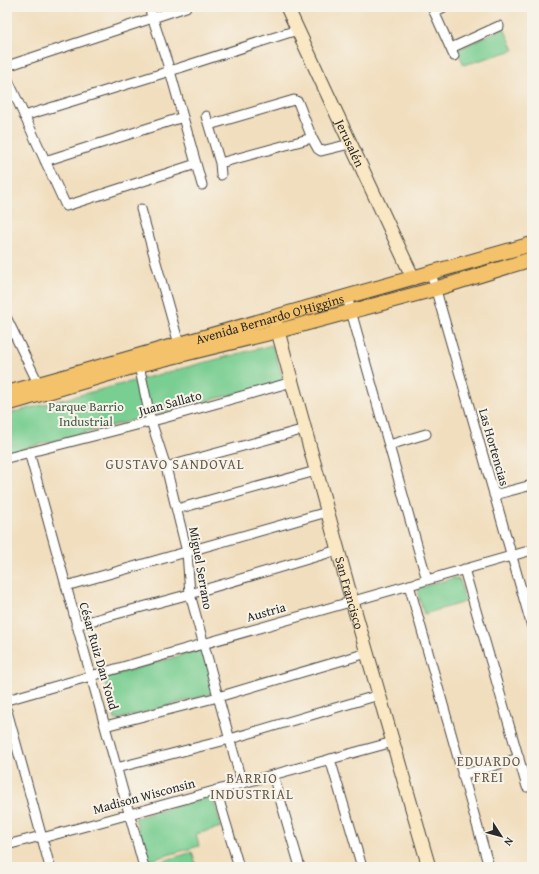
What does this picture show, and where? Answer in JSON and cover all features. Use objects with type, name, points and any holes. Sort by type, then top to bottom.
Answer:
[{"type":"main road","name":"Avenida Bernardo O'Higgins","points":[[7,393],[276,324],[347,297],[532,244]]},
{"type":"main road","name":"Avenida Bernardo O'Higgins","points":[[7,404],[138,360],[179,344],[276,324],[351,311],[435,289],[532,259]]},
{"type":"street","points":[[150,7],[170,71],[202,185]]},
{"type":"street","points":[[7,66],[186,7]]},
{"type":"street","name":"Jerusalén","points":[[287,7],[413,278]]},
{"type":"street","points":[[444,7],[433,9],[453,52],[499,26]]},
{"type":"street","points":[[24,116],[297,30]]},
{"type":"street","points":[[7,78],[66,206],[196,164]]},
{"type":"street","points":[[209,125],[294,100],[298,102],[312,138],[318,149],[321,151],[350,144]]},
{"type":"street","points":[[206,116],[220,163],[221,175]]},
{"type":"street","points":[[45,161],[182,117]]},
{"type":"street","points":[[220,163],[312,138]]},
{"type":"street","points":[[141,209],[179,344]]},
{"type":"street","name":"Las Hortencias","points":[[430,274],[512,556],[528,600],[532,627]]},
{"type":"street","points":[[347,297],[427,580]]},
{"type":"street","points":[[7,319],[38,384]]},
{"type":"street","name":"San Francisco","points":[[276,324],[352,601],[429,867]]},
{"type":"street","name":"Miguel Serrano","points":[[138,360],[151,421],[166,467],[187,552],[190,594],[242,784]]},
{"type":"street","name":"Juan Sallato","points":[[7,458],[151,421],[292,382]]},
{"type":"street","points":[[166,467],[305,429]]},
{"type":"street","points":[[389,445],[426,434]]},
{"type":"street","name":"César Ruiz Dan Youd","points":[[29,452],[144,867]]},
{"type":"street","points":[[177,509],[316,471]]},
{"type":"street","points":[[494,496],[532,485]]},
{"type":"street","points":[[66,586],[327,512]]},
{"type":"street","points":[[76,624],[190,594],[338,550]]},
{"type":"street","name":"Austria","points":[[7,700],[532,550]]},
{"type":"street","points":[[464,570],[527,787]]},
{"type":"street","points":[[409,585],[489,867]]},
{"type":"street","points":[[104,726],[218,697],[367,653]]},
{"type":"street","points":[[116,768],[230,738],[379,695]]},
{"type":"street","points":[[7,711],[50,867]]},
{"type":"street","name":"Madison Wisconsin","points":[[7,845],[242,784],[393,742]]},
{"type":"street","points":[[462,774],[519,758]]},
{"type":"street","points":[[330,759],[362,867]]},
{"type":"street","points":[[273,775],[300,867]]},
{"type":"street","points":[[216,790],[238,867]]},
{"type":"green space","points":[[504,28],[514,50],[464,65],[457,50]]},
{"type":"green space","name":"Parque Barrio Industrial","points":[[272,345],[284,381],[7,453],[7,414]]},
{"type":"green space","points":[[454,578],[460,580],[465,602],[424,614],[418,595],[419,588]]},
{"type":"green space","points":[[205,648],[218,692],[115,720],[105,678]]},
{"type":"green space","points":[[213,796],[221,827],[196,834],[199,846],[147,861],[135,818]]},
{"type":"green space","points":[[192,852],[197,867],[158,867],[157,863]]},
{"type":"district","name":"GUSTAVO SANDOVAL","points":[[175,464]]},
{"type":"district","name":"EDUARDO FREI","points":[[489,770]]},
{"type":"district","name":"BARRIO INDUSTRIAL","points":[[252,786]]}]
